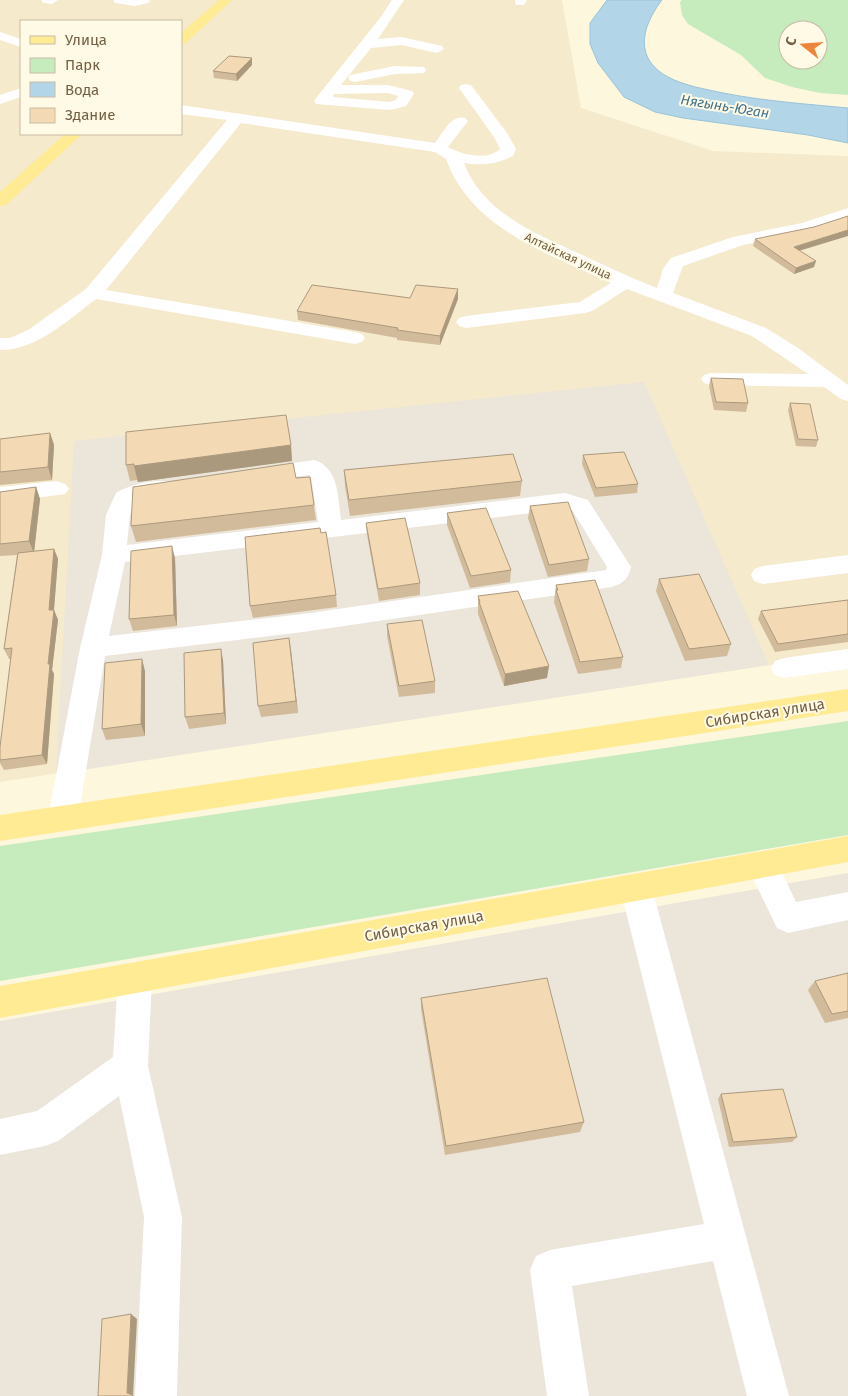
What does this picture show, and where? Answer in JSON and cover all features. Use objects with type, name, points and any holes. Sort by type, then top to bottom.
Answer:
[{"type":"main road","points":[[182,39],[226,0]]},
{"type":"main road","points":[[0,201],[73,135]]},
{"type":"main road","name":"Сибирская улица","points":[[0,828],[848,700]]},
{"type":"main road","name":"Сибирская улица","points":[[0,1002],[848,849]]},
{"type":"street","points":[[46,0],[52,0]]},
{"type":"street","points":[[119,0],[128,2],[144,0]]},
{"type":"street","points":[[389,14],[406,16]]},
{"type":"street","points":[[389,14],[409,33],[421,37],[437,49]]},
{"type":"street","points":[[300,126],[334,86],[389,14]]},
{"type":"street","points":[[0,36],[20,43]]},
{"type":"street","points":[[367,44],[421,37]]},
{"type":"street","points":[[334,86],[376,73],[395,70],[419,70]]},
{"type":"street","points":[[3,83],[20,85]]},
{"type":"street","points":[[321,102],[346,101],[390,106],[401,103],[406,94],[388,89],[334,86]]},
{"type":"street","points":[[182,109],[300,126],[446,152],[470,160],[486,161],[507,153],[508,149],[502,136],[466,88]]},
{"type":"street","points":[[0,100],[20,92]]},
{"type":"street","points":[[0,344],[13,344],[35,334],[93,293],[238,117]]},
{"type":"street","points":[[446,152],[460,121]]},
{"type":"street","name":"Алтайская улица","points":[[446,152],[467,187],[506,224],[537,243],[625,282],[760,332],[809,365],[848,395]]},
{"type":"street","points":[[661,296],[668,288],[670,271],[677,262],[739,241],[806,227],[848,213]]},
{"type":"street","points":[[466,322],[585,307],[625,282]]},
{"type":"street","points":[[93,293],[355,338]]},
{"type":"street","points":[[809,365],[846,365]]},
{"type":"street","points":[[712,379],[831,381]]},
{"type":"street","points":[[239,478],[314,467],[322,474],[331,529]]},
{"type":"street","points":[[63,818],[94,648],[114,555],[118,515],[124,498],[135,492],[192,484]]},
{"type":"street","points":[[0,495],[57,489]]},
{"type":"street","points":[[94,648],[303,623],[612,578],[617,575],[619,567],[580,505],[565,501],[114,555]]},
{"type":"street","points":[[763,575],[848,564]]},
{"type":"street","points":[[784,668],[848,659]]},
{"type":"street","points":[[762,864],[788,918],[848,906]]},
{"type":"street","points":[[636,888],[768,1396]]},
{"type":"street","points":[[135,977],[130,1066],[163,1218],[156,1396]]},
{"type":"street","points":[[0,1137],[45,1128],[130,1066]]},
{"type":"street","points":[[568,1396],[550,1270],[728,1239]]},
{"type":"shaded area","points":[[0,0],[562,0],[581,108],[713,151],[848,156],[848,654],[0,782]]},
{"type":"shaded area","points":[[644,382],[769,665],[56,774],[74,441]]},
{"type":"shaded area","points":[[848,873],[848,1396],[0,1396],[0,1021]]},
{"type":"green space","points":[[682,0],[848,0],[848,95],[820,93],[792,87],[765,78],[741,55],[688,24],[682,15],[680,2]]},
{"type":"green space","points":[[848,721],[848,835],[0,981],[0,846]]},
{"type":"water","name":"Нягынь-Юган","points":[[607,0],[662,0],[650,20],[644,41],[649,61],[668,77],[695,87],[738,96],[848,108],[848,143],[808,135],[683,118],[655,112],[624,97],[598,63],[590,44],[590,23]]},
{"type":"building","points":[[229,56],[252,58],[236,74],[213,71]]},
{"type":"building","points":[[848,216],[848,230],[794,247],[816,261],[796,268],[755,239],[814,227]]},
{"type":"building","points":[[312,285],[410,298],[416,285],[458,289],[440,336],[297,311]]},
{"type":"building","points":[[711,378],[743,379],[748,403],[716,402]]},
{"type":"building","points":[[790,403],[810,404],[818,440],[798,439]]},
{"type":"building","points":[[286,415],[291,445],[134,466],[134,464],[126,465],[126,432]]},
{"type":"building","points":[[50,433],[48,467],[0,472],[0,439]]},
{"type":"building","points":[[624,452],[638,484],[596,488],[583,455]]},
{"type":"building","points":[[513,454],[522,481],[349,500],[344,470]]},
{"type":"building","points":[[293,463],[296,478],[310,477],[314,505],[131,526],[133,487]]},
{"type":"building","points":[[36,487],[29,541],[0,544],[0,492]]},
{"type":"building","points":[[568,502],[589,559],[549,565],[530,506]]},
{"type":"building","points":[[486,508],[511,570],[471,576],[447,513]]},
{"type":"building","points":[[405,518],[420,583],[378,589],[366,523]]},
{"type":"building","points":[[320,528],[321,533],[326,532],[336,595],[250,606],[245,537]]},
{"type":"building","points":[[172,546],[174,615],[129,619],[131,551]]},
{"type":"building","points":[[54,549],[49,610],[54,610],[48,664],[50,664],[42,755],[0,760],[12,648],[4,649],[18,553]]},
{"type":"building","points":[[699,574],[731,644],[689,649],[659,579]]},
{"type":"building","points":[[595,580],[623,657],[580,662],[556,585]]},
{"type":"building","points":[[518,591],[549,666],[505,674],[478,596]]},
{"type":"building","points":[[848,600],[848,634],[778,644],[761,611]]},
{"type":"building","points":[[422,620],[435,681],[399,686],[387,624]]},
{"type":"building","points":[[289,638],[296,701],[258,706],[253,643]]},
{"type":"building","points":[[221,649],[224,713],[185,717],[184,653]]},
{"type":"building","points":[[142,659],[141,724],[102,729],[105,663]]},
{"type":"building","points":[[848,973],[848,1011],[832,1014],[815,981]]},
{"type":"building","points":[[547,978],[584,1122],[446,1146],[421,998]]},
{"type":"building","points":[[783,1089],[797,1137],[733,1142],[721,1094]]},
{"type":"building","points":[[131,1314],[127,1393],[133,1396],[98,1396],[102,1319]]}]
